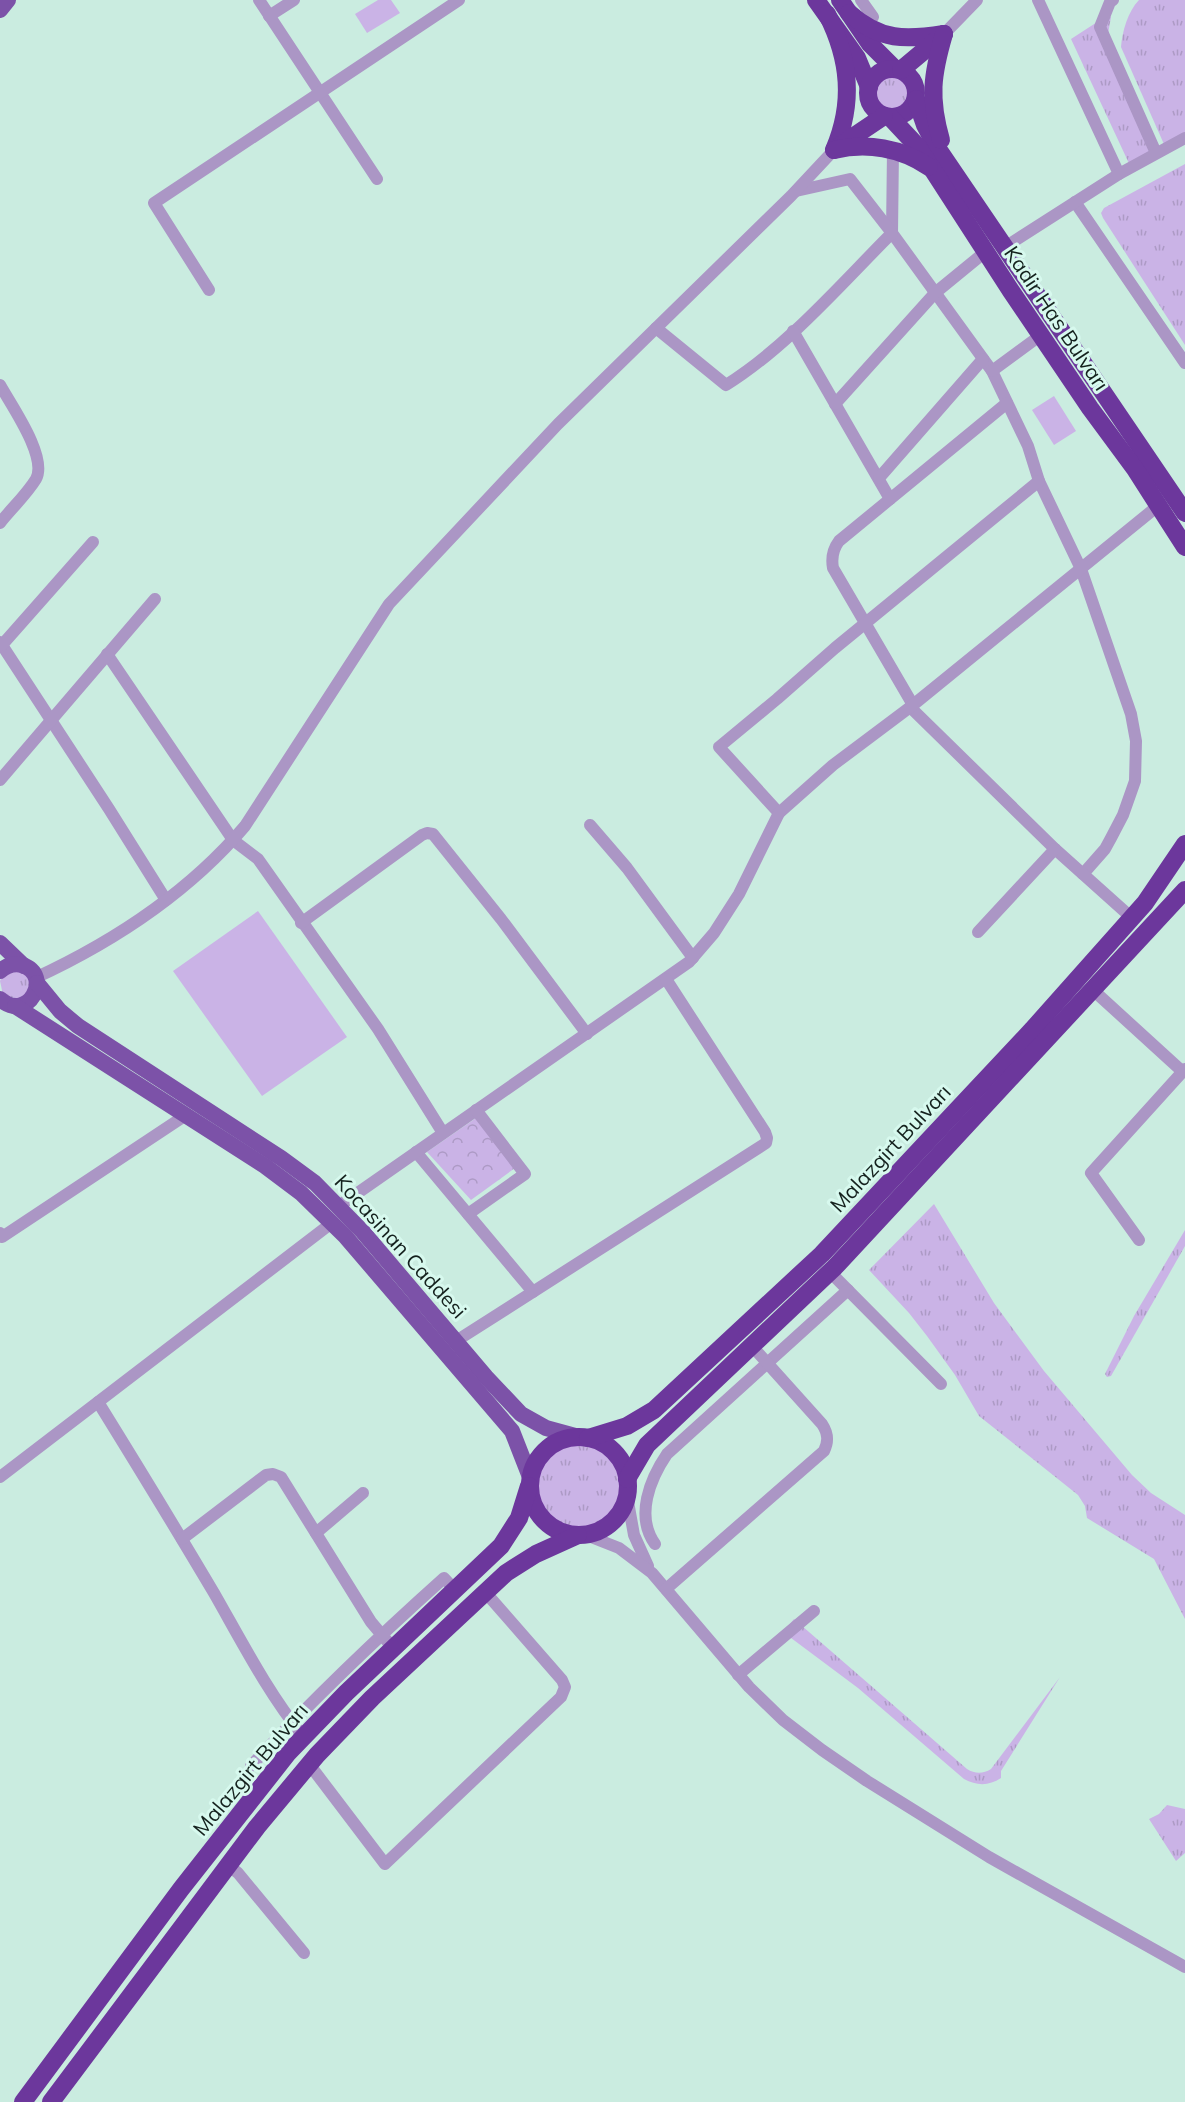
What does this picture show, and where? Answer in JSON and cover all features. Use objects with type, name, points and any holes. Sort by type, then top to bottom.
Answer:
[{"type":"highway","points":[[850,4],[873,30],[894,37],[945,34]]},
{"type":"highway","points":[[850,4],[870,44],[898,70],[910,77],[916,93]]},
{"type":"highway","points":[[821,7],[857,58],[869,90],[871,104],[887,116],[895,117],[906,113],[945,34]]},
{"type":"highway","points":[[821,7],[838,39],[846,76],[847,99],[843,130]]},
{"type":"highway","points":[[834,150],[843,130],[879,73],[898,70],[945,34]]},
{"type":"highway","points":[[834,150],[864,146],[893,150],[940,166],[932,92],[937,60],[945,34]]},
{"type":"highway","name":"Kadir Has Bulvarı","points":[[916,93],[940,166],[985,252],[1159,505],[1185,547]]},
{"type":"highway","points":[[834,150],[887,116]]},
{"type":"highway","name":"Kadir Has Bulvarı","points":[[887,116],[940,166],[1005,247],[1185,513]]},
{"type":"highway","name":"Malazgirt Bulvarı","points":[[584,1438],[627,1426],[654,1410],[822,1254],[1032,1030],[1132,918],[1160,883],[1185,844]]},
{"type":"highway","name":"Malazgirt Bulvarı","points":[[627,1487],[647,1445],[830,1272],[1181,895]]},
{"type":"highway","points":[[584,1438],[604,1444],[617,1455],[625,1470],[627,1487],[621,1512],[610,1525],[582,1535],[561,1532],[546,1524],[536,1510],[530,1482],[536,1461],[548,1448],[562,1440],[584,1438]]},
{"type":"highway","name":"Malazgirt Bulvarı","points":[[23,2102],[181,1889],[270,1775],[297,1729],[387,1641],[454,1590],[501,1546],[519,1518],[530,1482]]},
{"type":"highway","name":"Malazgirt Bulvarı","points":[[51,2102],[228,1865],[309,1764],[372,1698],[506,1574],[550,1547],[582,1535]]},
{"type":"main road","points":[[0,10],[8,0]]},
{"type":"main road","name":"Kocasinan Caddesi","points":[[0,943],[32,976],[60,1011],[78,1026],[281,1158],[315,1183],[336,1214],[513,1431],[530,1482]]},
{"type":"main road","points":[[0,971],[14,964],[32,976],[32,998],[23,1005],[6,1005]]},
{"type":"main road","name":"Kocasinan Caddesi","points":[[6,1005],[186,1115],[336,1214],[456,1341],[521,1414],[546,1428],[584,1438]]},
{"type":"street","points":[[259,0],[377,179]]},
{"type":"street","points":[[269,16],[294,0]]},
{"type":"street","points":[[209,290],[154,203],[459,0]]},
{"type":"street","points":[[945,34],[976,0]]},
{"type":"street","points":[[1038,0],[1119,174]]},
{"type":"street","points":[[1113,0],[1110,2],[1100,27],[1156,153]]},
{"type":"street","points":[[850,4],[873,17]]},
{"type":"street","points":[[1005,247],[1119,174],[1185,138]]},
{"type":"street","points":[[32,976],[112,938],[166,900],[233,840],[245,826],[389,604],[558,424],[796,191],[834,150]]},
{"type":"street","points":[[656,328],[726,385],[746,373],[793,331],[892,233],[893,150]]},
{"type":"street","points":[[796,191],[850,179],[892,233],[992,371],[1028,446],[1039,480],[1081,569],[1131,714],[1137,755],[1135,781],[1118,827],[1105,849],[1083,874]]},
{"type":"street","points":[[1075,202],[1180,344],[1185,363]]},
{"type":"street","points":[[836,404],[935,294],[985,252]]},
{"type":"street","points":[[793,331],[890,499]]},
{"type":"street","points":[[992,371],[1041,335]]},
{"type":"street","points":[[879,478],[983,359]]},
{"type":"street","points":[[0,523],[36,478],[38,467],[34,447],[1,389]]},
{"type":"street","points":[[1007,403],[839,541],[832,554],[833,568],[911,706],[1055,849],[1132,918]]},
{"type":"street","points":[[779,813],[719,747],[1039,480]]},
{"type":"street","points":[[0,1477],[416,1152],[693,958],[714,933],[739,894],[779,813],[833,765],[911,706],[1159,505]]},
{"type":"street","points":[[93,542],[1,644],[166,900]]},
{"type":"street","points":[[0,780],[155,599]]},
{"type":"street","points":[[108,654],[233,840],[258,860],[388,1045],[443,1133]]},
{"type":"street","points":[[590,825],[627,868],[693,958]]},
{"type":"street","points":[[302,923],[422,835],[433,834],[501,919],[586,1034]]},
{"type":"street","points":[[978,932],[1055,849]]},
{"type":"street","points":[[456,1341],[767,1140],[765,1132],[666,979]]},
{"type":"street","points":[[1093,990],[1184,1070],[1091,1173],[1139,1240]]},
{"type":"street","points":[[468,1214],[525,1174],[476,1110]]},
{"type":"street","points":[[0,1233],[2,1237],[186,1115]]},
{"type":"street","points":[[416,1152],[532,1292]]},
{"type":"street","points":[[830,1272],[941,1384]]},
{"type":"street","points":[[655,1544],[649,1536],[646,1508],[650,1488],[661,1463],[674,1446],[848,1290]]},
{"type":"street","points":[[666,1589],[826,1447],[827,1434],[822,1424],[752,1346]]},
{"type":"street","points":[[98,1402],[182,1539],[264,1680],[297,1729],[251,1766]]},
{"type":"street","points":[[182,1539],[269,1474],[277,1475],[283,1480],[387,1641]]},
{"type":"street","points":[[627,1487],[634,1535],[652,1573]]},
{"type":"street","points":[[316,1533],[363,1493]]},
{"type":"street","points":[[582,1535],[620,1548],[652,1573],[738,1675],[783,1720],[867,1781],[989,1857],[1185,1967]]},
{"type":"street","points":[[309,1764],[384,1864],[486,1765],[561,1697],[564,1687],[562,1680],[486,1593]]},
{"type":"street","points":[[738,1675],[814,1611]]},
{"type":"street","points":[[228,1865],[238,1873],[304,1953]]},
{"type":"green space","points":[[378,0],[391,0],[400,13],[367,33],[355,14]]},
{"type":"green space","points":[[1139,0],[1185,0],[1185,143],[1167,151],[1121,47],[1126,22]]},
{"type":"green space","points":[[1108,15],[1111,17],[1108,34],[1154,159],[1133,172],[1071,39]]},
{"type":"green space","points":[[892,74],[899,75],[905,80],[910,86],[910,100],[905,106],[899,111],[892,112],[885,111],[879,106],[874,100],[873,93],[874,86],[879,80],[885,75]]},
{"type":"green space","points":[[1185,164],[1185,345],[1101,213],[1104,208]]},
{"type":"green space","points":[[1054,396],[1076,431],[1054,445],[1032,410]]},
{"type":"green space","points":[[258,911],[347,1037],[262,1096],[173,971]]},
{"type":"green space","points":[[22,970],[32,983],[22,1000],[3,995],[0,981],[3,975]]},
{"type":"green space","points":[[476,1118],[515,1168],[471,1200],[427,1152]]},
{"type":"green space","points":[[934,1204],[994,1303],[1044,1371],[1132,1475],[1151,1493],[1185,1515],[1185,1619],[1154,1559],[1087,1518],[1085,1506],[1078,1495],[979,1416],[955,1375],[927,1336],[869,1270]]},
{"type":"green space","points":[[1185,1230],[1185,1246],[1111,1376],[1107,1377],[1105,1374],[1134,1316]]},
{"type":"green space","points":[[579,1445],[595,1448],[608,1457],[617,1470],[620,1486],[617,1502],[608,1515],[595,1524],[579,1527],[563,1524],[550,1515],[541,1502],[538,1486],[541,1470],[550,1457],[563,1448]]},
{"type":"green space","points":[[794,1619],[967,1769],[976,1773],[991,1769],[1060,1677],[1001,1771],[1001,1778],[987,1784],[974,1783],[964,1779],[858,1688],[783,1632]]},
{"type":"green space","points":[[1167,1805],[1185,1809],[1185,1853],[1176,1861],[1149,1819],[1159,1814]]}]
